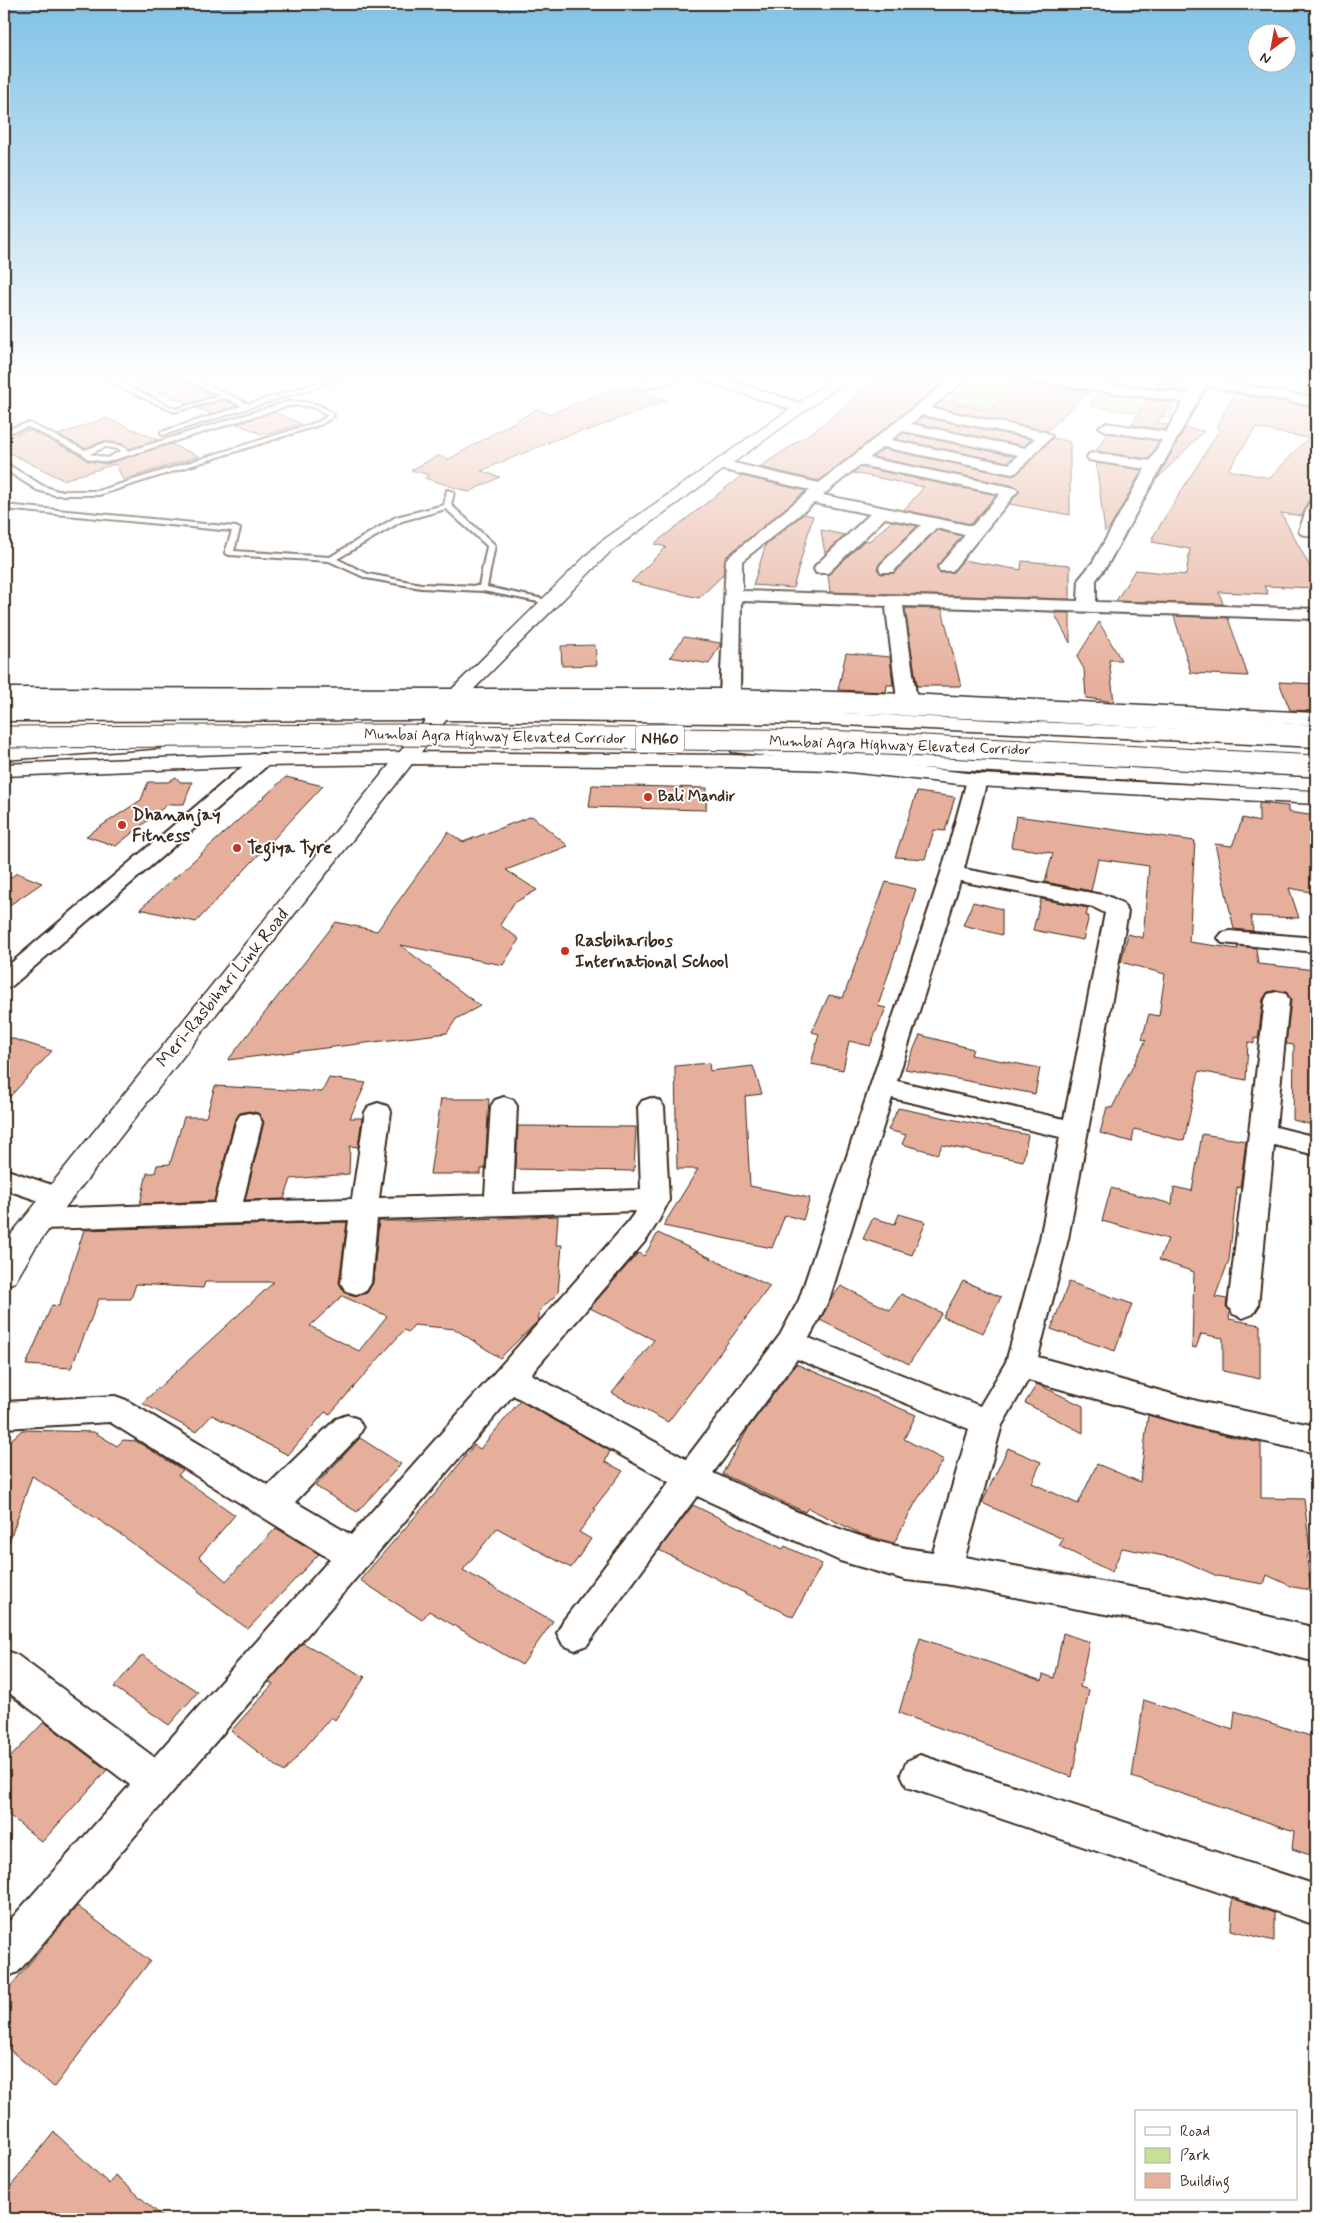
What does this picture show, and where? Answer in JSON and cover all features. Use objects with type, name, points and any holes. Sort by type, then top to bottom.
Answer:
[{"type":"main road","name":"Meri-Rasbihari Link Road","points":[[4,1274],[24,1240],[448,705],[605,547],[700,480]]},
{"type":"main road","points":[[4,694],[448,705],[822,718],[1316,741]]},
{"type":"main road","points":[[4,715],[448,705],[730,695],[907,700],[1316,718]]},
{"type":"main road","points":[[4,705],[930,708],[1163,724],[1316,731]]},
{"type":"main road","name":"Mumbai Agra Highway Elevated Corridor","points":[[4,721],[216,720],[826,726],[1316,749]]},
{"type":"main road","name":"Mumbai Agra Highway Elevated Corridor","points":[[4,737],[395,735],[826,741],[1316,766]]},
{"type":"main road","points":[[4,754],[34,754],[153,744]]},
{"type":"main road","points":[[4,745],[153,744],[804,763],[977,780],[1316,798]]},
{"type":"main road","points":[[738,748],[830,757],[1316,784]]},
{"type":"main road","points":[[4,770],[262,760],[412,751],[832,748],[1316,772]]},
{"type":"street","points":[[771,480],[882,512],[976,532]]},
{"type":"street","points":[[730,695],[734,559],[832,480]]},
{"type":"street","points":[[946,567],[1010,492],[951,480]]},
{"type":"street","points":[[1087,607],[1087,579],[1100,564],[1146,480]]},
{"type":"street","points":[[1316,505],[1307,531],[1316,532]]},
{"type":"street","points":[[822,569],[882,512]]},
{"type":"street","points":[[887,568],[932,523]]},
{"type":"street","points":[[732,596],[1316,614]]},
{"type":"street","points":[[895,608],[907,700]]},
{"type":"street","points":[[4,982],[262,760]]},
{"type":"street","points":[[575,1633],[791,1344],[814,1300],[952,873],[977,780]]},
{"type":"street","points":[[945,1569],[987,1422],[1021,1365],[1054,1239],[1117,912],[1114,908],[1100,901],[952,873]]},
{"type":"street","points":[[1230,938],[1316,945]]},
{"type":"street","points":[[1243,1306],[1277,1000]]},
{"type":"street","points":[[883,1087],[1075,1131]]},
{"type":"street","points":[[498,1205],[504,1106]]},
{"type":"street","points":[[4,1958],[637,1231],[655,1200],[651,1107]]},
{"type":"street","points":[[356,1283],[364,1209],[378,1112]]},
{"type":"street","points":[[227,1213],[249,1122]]},
{"type":"street","points":[[1262,1133],[1316,1146]]},
{"type":"street","points":[[4,1179],[49,1208],[227,1213],[655,1200]]},
{"type":"street","points":[[791,1344],[987,1422]]},
{"type":"street","points":[[1021,1365],[1198,1414],[1316,1440]]},
{"type":"street","points":[[508,1377],[690,1478],[840,1546],[906,1565],[945,1569],[1196,1616],[1316,1645]]},
{"type":"street","points":[[4,1415],[116,1409],[354,1555]]},
{"type":"street","points":[[270,1505],[347,1428]]},
{"type":"street","points":[[4,1667],[156,1782]]},
{"type":"street","points":[[920,1774],[1316,1905]]},
{"type":"lane","points":[[26,480],[40,488],[58,493],[99,493],[141,480]]},
{"type":"lane","points":[[447,506],[450,492]]},
{"type":"lane","points":[[447,506],[490,545],[483,589]]},
{"type":"lane","points":[[331,559],[399,519],[447,506]]},
{"type":"lane","points":[[4,507],[236,529],[229,553],[331,559],[366,576],[421,586],[483,589],[550,603]]},
{"type":"building","points":[[430,480],[494,480],[469,492]]},
{"type":"building","points":[[736,480],[757,480],[806,491],[725,558],[723,575],[699,598],[631,582],[666,547],[654,544]]},
{"type":"building","points":[[887,480],[922,480],[996,495],[971,524],[904,510],[924,487]]},
{"type":"building","points":[[984,480],[1070,480],[1070,515],[1009,504],[1020,491],[1015,486]]},
{"type":"building","points":[[1098,480],[1137,480],[1111,526],[1105,532]]},
{"type":"building","points":[[1188,480],[1316,480],[1316,498],[1308,501],[1302,516],[1281,513],[1316,578],[1316,588],[1264,586],[1268,594],[1219,592],[1223,604],[1116,601],[1135,570],[1186,575],[1190,549],[1152,542],[1154,539],[1152,538]]},
{"type":"building","points":[[804,514],[813,516],[793,588],[753,585],[766,544]]},
{"type":"building","points":[[892,521],[917,526],[880,563],[877,569],[881,574],[894,573],[937,530],[962,536],[937,566],[940,573],[953,572],[963,560],[1021,570],[1022,561],[1070,565],[1070,599],[830,592],[828,575],[865,540],[869,541]]},
{"type":"building","points":[[821,530],[845,535],[825,554]]},
{"type":"building","points":[[905,608],[942,609],[961,686],[917,686]]},
{"type":"building","points":[[1054,613],[1070,613],[1070,643]]},
{"type":"building","points":[[1174,616],[1228,618],[1248,676],[1191,673]]},
{"type":"building","points":[[1099,622],[1121,660],[1109,660],[1114,702],[1086,698],[1084,669],[1077,657]]},
{"type":"building","points":[[684,637],[720,643],[720,645],[709,664],[670,657]]},
{"type":"building","points":[[595,645],[597,665],[562,666],[561,646]]},
{"type":"building","points":[[846,653],[890,657],[893,685],[887,685],[886,692],[838,690]]},
{"type":"building","points":[[1279,682],[1316,684],[1316,711],[1290,710]]},
{"type":"building","points":[[176,777],[180,782],[192,782],[184,804],[168,804],[116,846],[86,836],[141,800],[148,782],[168,782]]},
{"type":"building","name":"Tegiya Tyre","points":[[286,777],[323,786],[196,922],[140,909]]},
{"type":"building","name":"Bali Mandir","points":[[592,785],[707,788],[706,810],[589,807]]},
{"type":"building","points":[[917,792],[955,797],[945,831],[934,830],[925,859],[895,857]]},
{"type":"building","points":[[1259,803],[1288,806],[1288,812],[1316,816],[1316,893],[1289,888],[1299,918],[1251,916],[1253,931],[1234,929],[1215,844],[1232,846],[1243,818],[1259,822]]},
{"type":"building","points":[[532,816],[568,846],[506,870],[537,890],[514,903],[500,925],[519,939],[503,965],[400,945],[480,1006],[456,1019],[447,1033],[228,1060],[336,922],[377,931],[448,832],[463,842]]},
{"type":"building","points":[[1016,816],[1195,841],[1189,942],[1238,949],[1237,946],[1256,948],[1258,964],[1316,970],[1316,1126],[1293,1120],[1294,1045],[1286,1044],[1291,1000],[1286,992],[1277,990],[1268,992],[1263,999],[1258,1039],[1254,1038],[1254,1044],[1248,1042],[1246,1080],[1199,1071],[1184,1141],[1134,1129],[1132,1142],[1100,1133],[1107,1107],[1112,1108],[1146,1040],[1142,1039],[1149,1014],[1159,1016],[1165,974],[1121,962],[1128,934],[1143,938],[1149,866],[1098,859],[1091,891],[1045,882],[1053,853],[1011,847]]},
{"type":"building","points":[[17,873],[42,883],[4,909],[4,882]]},
{"type":"building","points":[[886,882],[916,889],[878,1006],[886,1008],[870,1046],[849,1041],[843,1070],[811,1064],[819,1034],[812,1032],[829,995],[843,998]]},
{"type":"building","points":[[1041,899],[1088,908],[1086,916],[1089,916],[1083,940],[1033,930]]},
{"type":"building","points":[[973,902],[1002,909],[1002,935],[963,925]]},
{"type":"building","points":[[920,1035],[973,1049],[971,1055],[1040,1068],[1035,1094],[905,1069]]},
{"type":"building","points":[[4,1036],[52,1051],[4,1103]]},
{"type":"building","points":[[709,1063],[710,1071],[753,1066],[762,1094],[745,1096],[750,1186],[810,1198],[803,1220],[785,1215],[772,1248],[663,1226],[698,1169],[677,1169],[675,1066]]},
{"type":"building","points":[[329,1078],[366,1083],[350,1118],[362,1118],[358,1147],[350,1146],[349,1174],[291,1179],[284,1199],[245,1200],[264,1122],[258,1113],[249,1111],[240,1113],[234,1122],[214,1201],[140,1204],[147,1173],[155,1173],[157,1165],[170,1164],[184,1117],[206,1117],[215,1086],[322,1092]]},
{"type":"building","points":[[441,1099],[489,1099],[485,1169],[481,1169],[481,1174],[430,1174]]},
{"type":"building","points":[[898,1108],[1028,1135],[1023,1161],[942,1145],[938,1154],[902,1144],[906,1135],[888,1130]]},
{"type":"building","points":[[518,1126],[636,1127],[634,1171],[516,1169]]},
{"type":"building","points":[[1202,1134],[1246,1141],[1240,1188],[1237,1187],[1229,1260],[1215,1297],[1227,1299],[1226,1306],[1230,1312],[1229,1319],[1260,1325],[1260,1379],[1223,1371],[1223,1338],[1201,1334],[1196,1348],[1192,1347],[1194,1272],[1159,1260],[1168,1239],[1102,1221],[1111,1188],[1172,1204],[1174,1187],[1192,1191]]},
{"type":"building","points":[[899,1214],[926,1222],[912,1255],[863,1239],[873,1218],[895,1224]]},
{"type":"building","points":[[558,1216],[556,1245],[562,1245],[558,1293],[540,1310],[538,1321],[500,1358],[455,1329],[414,1325],[408,1332],[404,1330],[330,1414],[325,1412],[288,1455],[212,1415],[196,1432],[142,1403],[274,1282],[205,1282],[203,1288],[136,1284],[131,1299],[99,1299],[71,1368],[26,1365],[52,1305],[59,1306],[84,1230],[347,1222],[339,1283],[345,1293],[357,1296],[367,1293],[373,1283],[379,1221]],"holes":[[[342,1296],[387,1316],[359,1351],[310,1326]]]},
{"type":"building","points":[[658,1233],[770,1286],[668,1422],[612,1393],[654,1340],[590,1308],[638,1253],[644,1256]]},
{"type":"building","points":[[963,1281],[1001,1297],[983,1333],[943,1317]]},
{"type":"building","points":[[1069,1282],[1132,1304],[1115,1351],[1051,1329]]},
{"type":"building","points":[[841,1286],[890,1310],[901,1294],[942,1313],[909,1364],[820,1320],[831,1299]]},
{"type":"building","points":[[796,1364],[916,1415],[904,1439],[944,1460],[917,1500],[894,1543],[861,1534],[808,1508],[805,1512],[722,1474],[749,1427]]},
{"type":"building","points":[[1037,1384],[1083,1406],[1083,1433],[1025,1403]]},
{"type":"building","points":[[520,1401],[610,1451],[605,1462],[623,1471],[594,1508],[596,1509],[579,1532],[591,1539],[571,1568],[497,1528],[463,1570],[553,1621],[522,1665],[429,1611],[422,1620],[360,1580],[446,1481],[474,1445],[480,1449]]},
{"type":"building","points":[[1148,1415],[1197,1429],[1261,1443],[1261,1498],[1304,1499],[1310,1550],[1307,1558],[1311,1590],[1293,1587],[1267,1575],[1264,1584],[1217,1576],[1180,1559],[1122,1548],[1112,1572],[1059,1546],[1063,1539],[982,1503],[1008,1448],[1041,1462],[1032,1483],[1078,1504],[1097,1464],[1140,1482]]},
{"type":"building","points":[[22,1430],[94,1432],[117,1446],[123,1440],[136,1441],[183,1470],[178,1475],[235,1515],[199,1557],[226,1581],[276,1528],[319,1554],[248,1629],[197,1592],[198,1590],[120,1534],[32,1476],[7,1548],[4,1547],[4,1446]]},
{"type":"building","points":[[360,1438],[401,1464],[357,1512],[315,1486]]},
{"type":"building","points":[[693,1505],[783,1549],[785,1546],[822,1564],[793,1617],[659,1550]]},
{"type":"building","points":[[1063,1633],[1089,1642],[1080,1687],[1089,1690],[1072,1777],[899,1713],[920,1638],[1042,1681],[1043,1674],[1054,1678]]},
{"type":"building","points":[[303,1643],[365,1677],[335,1720],[331,1717],[284,1772],[231,1731],[273,1684],[269,1682]]},
{"type":"building","points":[[142,1655],[198,1692],[169,1725],[114,1687]]},
{"type":"building","points":[[1144,1700],[1233,1730],[1235,1711],[1316,1738],[1316,1857],[1292,1849],[1294,1831],[1132,1777]]},
{"type":"building","points":[[44,1722],[107,1770],[42,1842],[4,1811],[4,1764]]},
{"type":"building","points":[[1232,1898],[1274,1913],[1274,1941],[1231,1930]]},
{"type":"building","points":[[77,1906],[150,1961],[54,2087],[4,2045],[4,1994]]},
{"type":"building","points":[[54,2132],[109,2184],[115,2175],[165,2219],[4,2219],[4,2195]]},
{"type":"place","name":"Bali Mandir","points":[[648,797]]},
{"type":"place","name":"Dhananjay Fitness","points":[[122,825]]},
{"type":"place","name":"Tegiya Tyre","points":[[237,848]]},
{"type":"place","name":"Rasbiharibos International School","points":[[565,951]]}]
